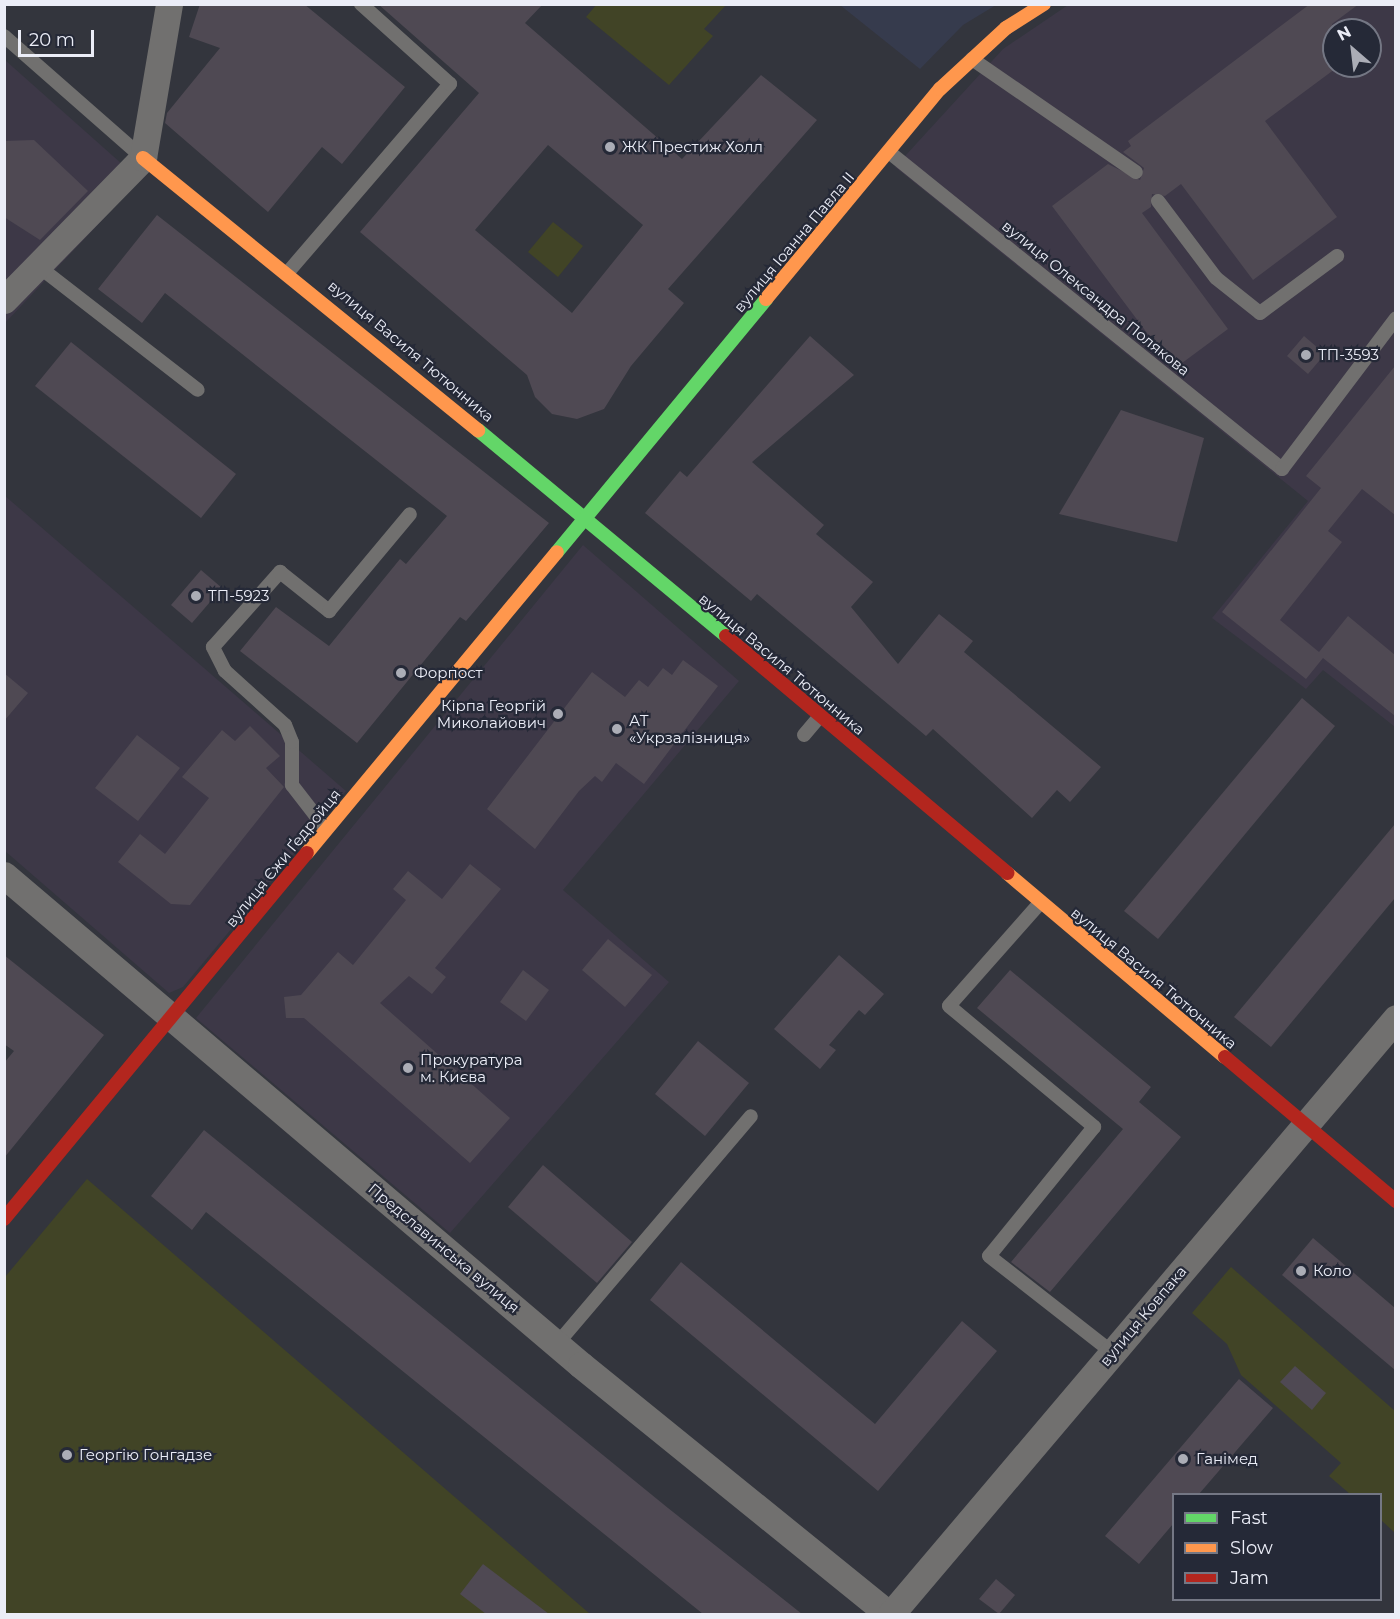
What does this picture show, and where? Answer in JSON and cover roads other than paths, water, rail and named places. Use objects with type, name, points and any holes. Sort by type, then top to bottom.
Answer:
[{"type":"street","points":[[4,300],[143,158],[169,4]]},
{"type":"street","name":"вулиця Іоанна Павла II","points":[[585,517],[971,58],[1044,4]]},
{"type":"street","name":"вулиця Василя Тютюнника","points":[[143,158],[289,271],[585,517],[819,717],[1395,1201]]},
{"type":"street","name":"вулиця Єжи Ґедройця","points":[[4,1219],[172,1021],[585,517]]},
{"type":"street","name":"Предславинська вулиця","points":[[4,875],[172,1021],[557,1344],[890,1614]]},
{"type":"street","name":"вулиця Ковпака","points":[[890,1614],[1395,1018]]},
{"type":"lane","points":[[289,271],[450,84],[361,4]]},
{"type":"lane","points":[[4,36],[143,158]]},
{"type":"lane","points":[[971,58],[1136,172]]},
{"type":"lane","name":"вулиця Олександра Полякова","points":[[890,153],[1282,470],[1395,318]]},
{"type":"lane","points":[[1158,201],[1216,278],[1260,313],[1336,255]]},
{"type":"lane","points":[[38,266],[198,390]]},
{"type":"lane","points":[[327,831],[292,785],[292,742],[285,725],[225,671],[213,647],[280,572],[329,610],[410,514]]},
{"type":"lane","points":[[804,735],[819,717]]},
{"type":"lane","points":[[1040,903],[949,1006],[1094,1127],[989,1256],[1113,1353]]},
{"type":"lane","points":[[557,1344],[752,1116]]},
{"type":"place","name":"ЖК Престиж Холл","points":[[610,147]]},
{"type":"place","name":"ТП-3593","points":[[1306,355]]},
{"type":"place","name":"ТП-5923","points":[[196,596]]},
{"type":"place","name":"Форпост","points":[[401,673]]},
{"type":"place","name":"Кірпа Георгій Миколайович","points":[[558,714]]},
{"type":"place","name":"АТ «Укрзалізниця»","points":[[617,729]]},
{"type":"place","name":"Прокуратура м. Києва","points":[[408,1068]]},
{"type":"place","name":"Коло","points":[[1301,1271]]},
{"type":"place","name":"Георгію Гонгадзе","points":[[67,1455]]},
{"type":"place","name":"Ганімед","points":[[1183,1459]]}]
